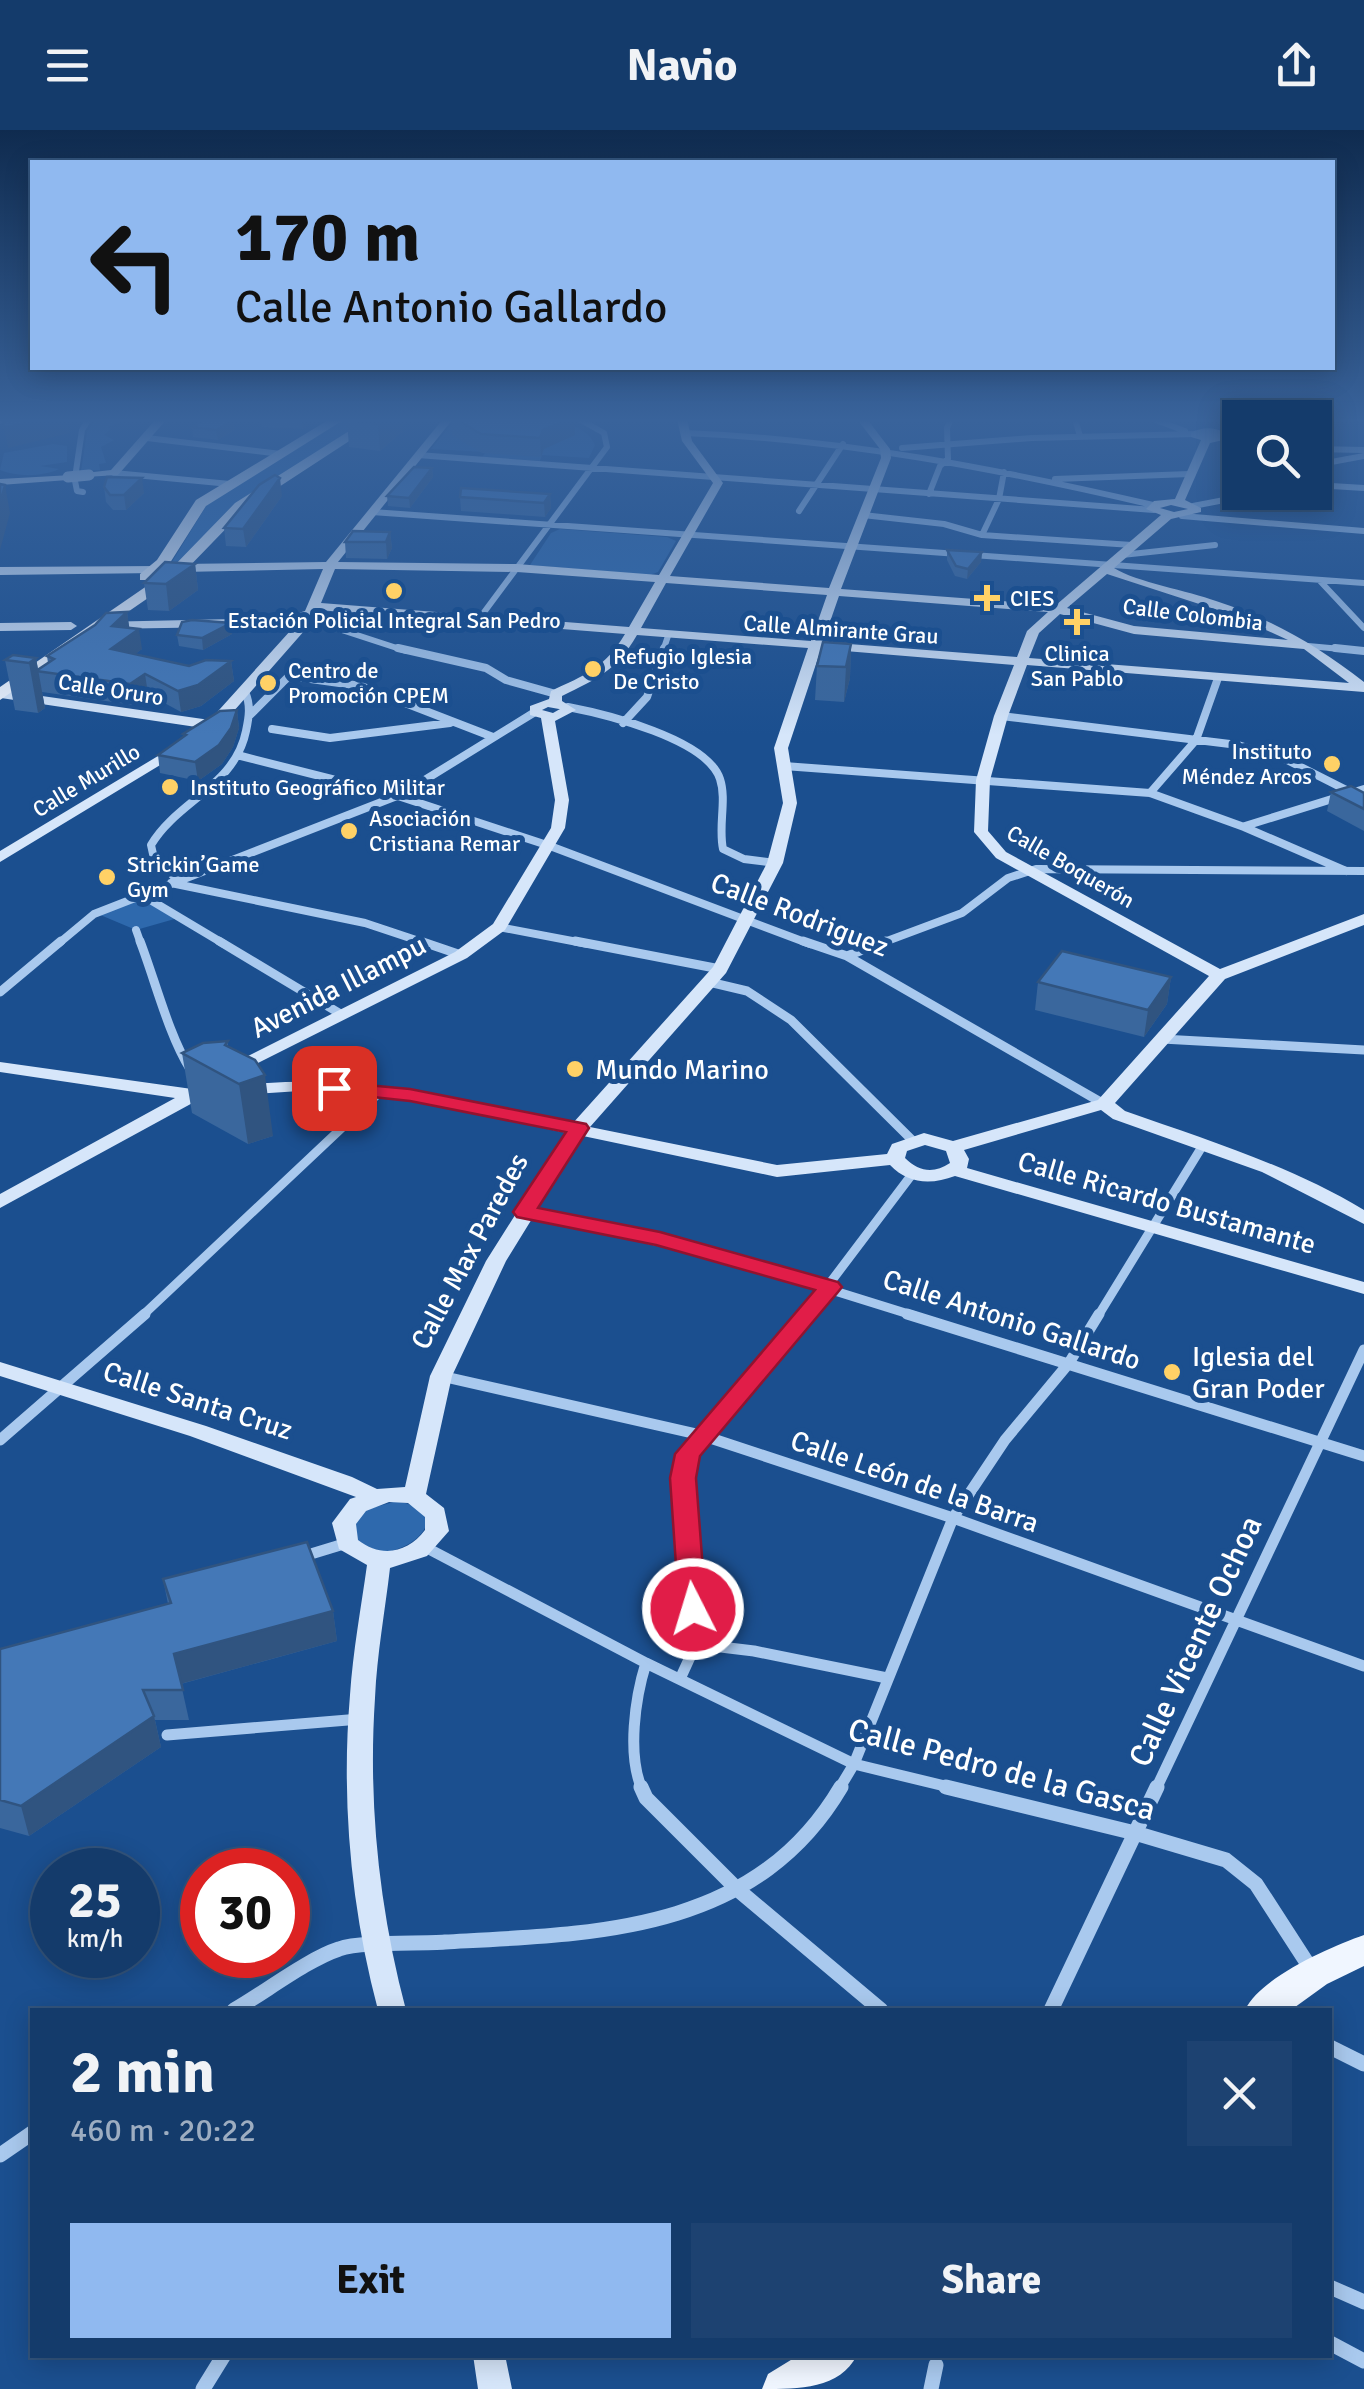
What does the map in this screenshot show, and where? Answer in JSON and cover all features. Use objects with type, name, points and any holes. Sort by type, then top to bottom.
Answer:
[{"type":"main road","points":[[0,675],[156,568],[186,524]]},
{"type":"main road","points":[[0,695],[181,568],[222,524]]},
{"type":"main road","points":[[312,613],[330,565],[362,524]]},
{"type":"main road","points":[[553,707],[617,658],[692,524]]},
{"type":"main road","name":"Calle Max Paredes","points":[[414,1496],[441,1376],[524,1212],[578,1128],[715,976],[775,863],[790,803],[782,748],[859,524]]},
{"type":"main road","name":"Calle Boquerón","points":[[1157,524],[1033,631],[1001,716],[983,780],[982,832],[1001,855],[1219,976]]},
{"type":"main road","points":[[1106,566],[1116,574],[1234,610],[1308,646],[1364,688]]},
{"type":"main road","points":[[0,571],[181,568]]},
{"type":"main road","name":"Calle Colombia","points":[[181,568],[517,568],[1056,610],[1134,630],[1308,646]]},
{"type":"main road","name":"Calle Almirante Grau","points":[[101,625],[282,622],[312,613],[479,619],[1364,688]]},
{"type":"main road","name":"Calle Murillo","points":[[0,858],[214,725],[312,613]]},
{"type":"main road","points":[[0,628],[101,625]]},
{"type":"main road","name":"Calle Oruro","points":[[0,695],[214,725]]},
{"type":"main road","name":"Avenida Illampu","points":[[0,1202],[340,1013],[461,954],[499,927],[558,828],[562,800],[553,707]]},
{"type":"main road","points":[[952,1147],[1104,1104],[1219,976],[1364,919]]},
{"type":"main road","points":[[0,1066],[194,1095],[300,1086],[381,1091],[777,1171],[895,1158],[912,1173]]},
{"type":"main road","name":"Calle Rodriguez","points":[[1104,1104],[1120,1114],[1302,1182],[1364,1218]]},
{"type":"main road","points":[[895,1158],[899,1148],[913,1140],[934,1140],[952,1147],[960,1158],[954,1170]]},
{"type":"main road","name":"Calle Ricardo Bustamante","points":[[912,1173],[940,1176],[954,1170],[1153,1224],[1364,1288]]},
{"type":"main road","name":"Calle Santa Cruz","points":[[0,1369],[324,1474],[374,1497]]},
{"type":"main road","points":[[414,1496],[431,1507],[438,1523],[425,1547],[412,1555],[379,1560],[354,1551],[346,1543],[343,1530],[347,1517],[358,1505],[374,1497],[414,1496]]},
{"type":"main road","points":[[379,1560],[361,1718],[363,1826],[373,1946],[391,2008]]},
{"type":"main road","points":[[1266,2008],[1314,1973],[1364,1950]]},
{"type":"main road","points":[[490,2358],[495,2389]]},
{"type":"main road","points":[[783,2389],[831,2358]]},
{"type":"street","points":[[540,524],[1364,584]]},
{"type":"street","points":[[945,524],[982,536],[1132,545]]},
{"type":"street","points":[[982,536],[987,524]]},
{"type":"street","points":[[1284,524],[1364,531]]},
{"type":"street","points":[[479,619],[548,525]]},
{"type":"street","points":[[1122,555],[1215,545]]},
{"type":"street","points":[[1320,581],[1364,628]]},
{"type":"street","points":[[312,613],[441,662],[486,668],[553,707],[623,723],[683,744],[710,760],[720,779],[723,849],[744,859],[775,863]]},
{"type":"street","points":[[623,723],[647,697],[668,636]]},
{"type":"street","name":"Calle Colombia","points":[[1308,646],[1364,651]]},
{"type":"street","points":[[249,716],[289,676],[360,686],[493,737]]},
{"type":"street","points":[[1150,793],[1196,740],[1218,678]]},
{"type":"street","points":[[245,692],[250,699],[249,716],[241,756],[155,836],[153,854],[174,882],[365,923],[461,954]]},
{"type":"street","points":[[0,992],[94,914],[395,795],[553,707]]},
{"type":"street","points":[[1001,716],[1262,751],[1364,799]]},
{"type":"street","points":[[272,729],[330,738],[451,722]]},
{"type":"street","name":"Calle Rodriguez","points":[[241,756],[395,795],[550,846],[744,922],[846,956],[1104,1104]]},
{"type":"street","points":[[784,766],[1150,793],[1244,827],[1346,871]]},
{"type":"street","points":[[1244,827],[1364,790]]},
{"type":"street","points":[[846,956],[962,914],[998,884],[1028,871],[1364,871]]},
{"type":"street","points":[[142,895],[340,1013]]},
{"type":"street","points":[[499,927],[715,976],[747,991],[791,1020],[913,1140]]},
{"type":"street","points":[[136,930],[170,1018],[177,1048],[190,1070],[202,1075]]},
{"type":"street","points":[[1162,1039],[1364,1050]]},
{"type":"street","points":[[0,1440],[198,1266],[381,1091]]},
{"type":"street","points":[[237,2008],[340,1948],[584,1935],[669,1920],[737,1890],[801,1838],[827,1810],[854,1764],[953,1518],[1006,1440],[1069,1364],[1203,1145]]},
{"type":"street","points":[[680,1679],[696,1644],[683,1478],[687,1454],[830,1287],[912,1173]]},
{"type":"street","name":"Calle Antonio Gallardo","points":[[524,1212],[660,1239],[830,1287],[1364,1456]]},
{"type":"street","name":"Calle Vicente Ochoa","points":[[1052,2008],[1364,1350]]},
{"type":"street","name":"Calle León de la Barra","points":[[441,1376],[701,1436],[953,1518],[1364,1666]]},
{"type":"street","points":[[291,1560],[346,1543]]},
{"type":"street","name":"Calle Pedro de la Gasca","points":[[425,1547],[646,1663],[854,1764],[1135,1833],[1226,1860],[1256,1884],[1314,1973]]},
{"type":"street","points":[[696,1644],[754,1651],[887,1678]]},
{"type":"street","points":[[646,1663],[640,1682],[634,1771],[639,1784],[663,1817],[737,1890],[879,2008]]},
{"type":"street","points":[[167,1735],[361,1718]]},
{"type":"street","points":[[1332,2048],[1364,2064]]},
{"type":"street","points":[[0,2155],[30,2134]]},
{"type":"street","points":[[1332,2288],[1364,2302]]},
{"type":"street","points":[[1332,2343],[1364,2361]]},
{"type":"street","points":[[202,2389],[222,2358]]},
{"type":"street","points":[[931,2389],[936,2365]]},
{"type":"shaded area","points":[[195,524],[215,524],[176,565],[170,565]]},
{"type":"shaded area","points":[[560,529],[667,537],[676,541],[658,572],[650,575],[530,565],[551,533]]},
{"type":"shaded area","points":[[147,898],[178,918],[136,930],[98,914]]},
{"type":"shaded area","points":[[397,1501],[420,1510],[426,1522],[421,1534],[390,1551],[373,1552],[360,1544],[354,1525],[365,1510]]},
{"type":"building","points":[[227,524],[246,524],[243,529],[224,528]]},
{"type":"building","points":[[353,531],[390,532],[386,542],[345,542]]},
{"type":"building","points":[[947,550],[982,552],[968,569],[956,566]]},
{"type":"building","points":[[165,562],[195,564],[166,584],[144,583]]},
{"type":"building","points":[[127,612],[112,626],[139,629],[111,649],[189,666],[206,660],[231,661],[198,685],[178,691],[145,674],[130,684],[36,671],[54,659],[47,656],[95,625],[106,613]]},
{"type":"building","points":[[182,622],[231,623],[202,638],[177,635]]},
{"type":"building","points":[[823,642],[851,644],[846,667],[817,666]]},
{"type":"building","points":[[13,655],[36,658],[29,663],[5,660]]},
{"type":"building","points":[[237,710],[219,745],[195,762],[158,755],[220,711]]},
{"type":"building","points":[[1351,786],[1364,793],[1364,809],[1331,792]]},
{"type":"building","points":[[1062,951],[1171,977],[1148,1010],[1038,982]]},
{"type":"building","points":[[228,1041],[225,1045],[255,1060],[265,1075],[239,1084],[182,1053],[203,1043]]},
{"type":"building","points":[[307,1542],[333,1611],[174,1654],[183,1690],[143,1690],[154,1716],[21,1806],[0,1800],[0,1649],[171,1603],[163,1579]]},
{"type":"place","name":"Estación Policial Integral San Pedro","points":[[394,591]]},
{"type":"place","name":"CIES","points":[[987,598]]},
{"type":"place","name":"Clinica San Pablo","points":[[1077,622]]},
{"type":"place","name":"Refugio Iglesia De Cristo","points":[[593,669]]},
{"type":"place","name":"Centro de Promoción CPEM","points":[[268,683]]},
{"type":"place","name":"Instituto Méndez Arcos","points":[[1332,764]]},
{"type":"place","name":"Instituto Geográfico Militar","points":[[170,787]]},
{"type":"place","name":"Asociación Cristiana Remar","points":[[349,831]]},
{"type":"place","name":"Strickin’Game Gym","points":[[107,877]]},
{"type":"place","name":"Mundo Marino","points":[[575,1069]]},
{"type":"place","name":"Iglesia del Gran Poder","points":[[1172,1372]]},
{"type":"route","points":[[334,1088],[410,1095],[578,1128],[524,1212],[660,1239],[830,1287],[687,1454],[683,1478],[693,1609]]}]
